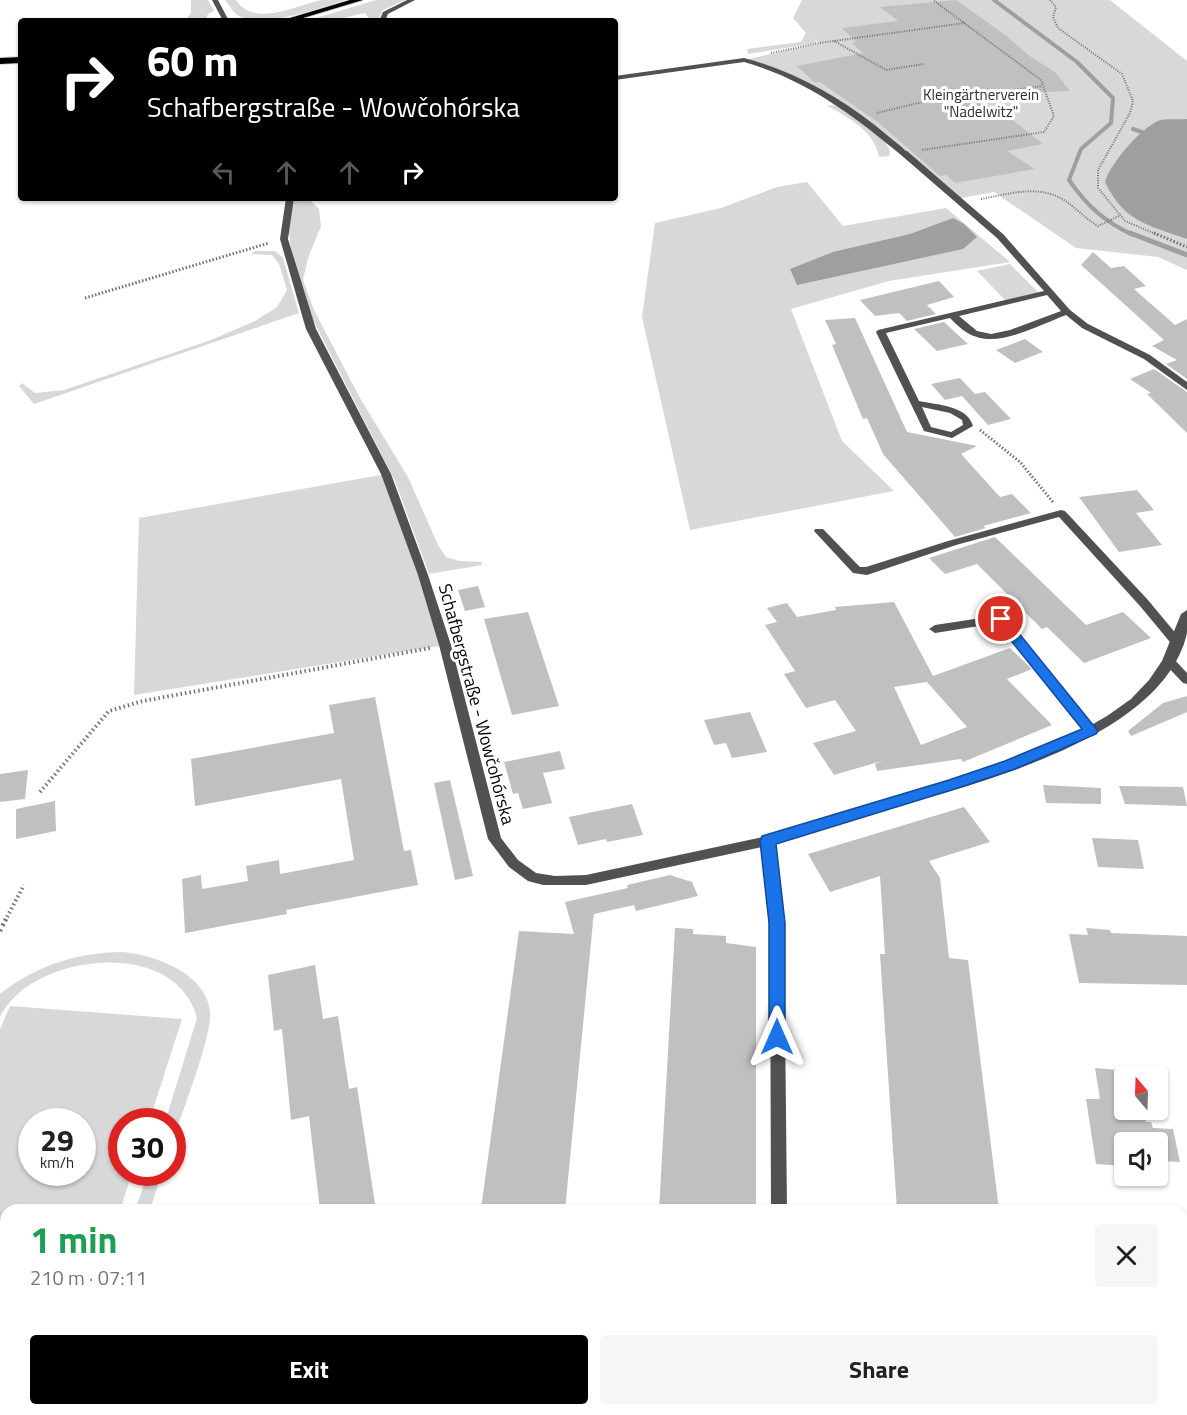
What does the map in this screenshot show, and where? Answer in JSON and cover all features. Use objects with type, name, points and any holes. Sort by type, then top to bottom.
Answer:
[{"type":"main road","points":[[295,18],[359,0]]},
{"type":"main road","points":[[0,62],[18,60]]},
{"type":"street","points":[[215,0],[224,18]]},
{"type":"street","points":[[383,18],[385,13],[412,0]]},
{"type":"street","points":[[618,78],[744,60],[785,72],[820,90],[861,117],[1000,236],[1067,312],[1085,326],[1147,357],[1187,387]]},
{"type":"street","points":[[284,239],[290,201]]},
{"type":"street","name":"Schafbergstraße - Wowčohórska","points":[[284,239],[311,328],[386,474],[423,575],[445,645],[495,839],[507,860],[532,879],[559,882],[586,880],[768,841],[953,785],[1010,765],[1091,731],[1134,702],[1157,680],[1169,661],[1178,644],[1187,614]]},
{"type":"street","points":[[915,403],[954,411],[966,418],[968,426],[952,435],[927,429],[881,332],[1050,292]]},
{"type":"street","points":[[952,315],[968,329],[983,336],[1011,332],[1067,312]]},
{"type":"street","points":[[819,531],[851,565],[857,570],[867,571],[952,543],[1061,513],[1144,603],[1178,644]]},
{"type":"street","points":[[935,629],[1001,619],[1091,731]]},
{"type":"street","points":[[1169,661],[1187,680]]},
{"type":"street","points":[[768,841],[777,923],[779,1204]]},
{"type":"path","points":[[904,153],[1044,132],[1054,116],[1041,80],[933,0]]},
{"type":"path","points":[[1050,0],[1056,7],[1053,17],[1058,28],[1122,74],[1133,101],[1130,113],[1098,170],[1098,188],[1117,217],[1187,247]]},
{"type":"path","points":[[744,60],[834,41],[966,23]]},
{"type":"path","points":[[834,41],[886,70],[924,64]]},
{"type":"path","points":[[861,117],[918,103],[1042,86]]},
{"type":"path","points":[[961,203],[1030,190],[1048,192],[1064,200],[1089,222],[1100,225],[1117,217]]},
{"type":"path","points":[[85,298],[284,239]]},
{"type":"path","points":[[968,426],[980,430],[999,443],[1037,477],[1061,513]]},
{"type":"path","points":[[40,792],[109,711],[143,701],[445,645]]},
{"type":"path","points":[[0,931],[24,885]]},
{"type":"green space","points":[[191,0],[208,0],[214,11],[208,14],[206,18],[187,18],[191,13]]},
{"type":"green space","points":[[225,0],[236,0],[244,8],[254,13],[265,14],[323,0],[346,0],[279,18],[246,18],[234,12]]},
{"type":"green space","points":[[376,0],[405,0],[383,10],[379,18],[369,18],[365,13],[342,18],[316,18]]},
{"type":"green space","name":"Kleingärtnerverein \"Nadelwitz\"","points":[[802,0],[1110,0],[1187,61],[1187,270],[1158,257],[1076,248],[994,192],[956,199],[904,153],[820,90],[744,60],[820,43],[814,39],[817,43],[748,54],[747,49],[801,42],[806,33],[793,18]]},
{"type":"green space","points":[[826,105],[839,106],[885,141],[890,151],[889,156],[879,157],[866,132]]},
{"type":"green space","points":[[807,182],[843,226],[946,208],[1010,262],[889,281],[791,309],[842,441],[894,491],[690,530],[642,317],[655,223],[721,208],[777,187]]},
{"type":"green space","points":[[293,201],[311,201],[319,209],[321,226],[308,258],[303,280],[314,310],[360,398],[408,477],[438,545],[446,557],[459,561],[482,562],[482,565],[429,574],[395,481],[310,314],[292,257],[289,231]]},
{"type":"green space","points":[[255,251],[275,251],[283,258],[299,313],[34,404],[19,386],[22,383],[35,393],[64,390],[211,340],[255,321],[277,307],[287,290],[279,264],[272,255],[251,254]]},
{"type":"green space","points":[[1010,264],[1039,293],[1005,300],[977,271]]},
{"type":"green space","points":[[386,474],[445,645],[134,695],[139,518]]},
{"type":"green space","points":[[90,954],[137,954],[164,962],[189,977],[199,986],[206,998],[210,1011],[210,1022],[202,1055],[184,1108],[169,1108],[197,1018],[184,992],[162,974],[134,965],[102,963],[70,968],[41,979],[17,995],[0,1017],[0,994],[29,975],[59,962]]},
{"type":"green space","points":[[10,1006],[182,1019],[153,1108],[108,1108],[108,1186],[128,1186],[122,1204],[0,1204],[0,1029]]},
{"type":"green space","points":[[143,1186],[158,1186],[152,1204],[137,1204]]},
{"type":"shaded area","points":[[1187,119],[1187,239],[1149,225],[1129,214],[1120,206],[1105,182],[1119,157],[1143,131],[1161,120]]},
{"type":"shaded area","points":[[953,218],[964,224],[977,237],[963,249],[797,285],[790,269],[833,252],[910,234]]},
{"type":"building","points":[[956,0],[1004,34],[1031,57],[1055,72],[1070,91],[970,95],[970,102],[996,107],[1043,144],[1007,151],[1035,169],[955,183],[946,175],[940,176],[879,123],[820,82],[814,82],[797,66],[863,53],[852,43],[856,42],[842,28],[898,21],[880,7]]},
{"type":"building","points":[[1093,252],[1111,268],[1124,266],[1146,286],[1134,289],[1175,325],[1187,319],[1187,379],[1166,364],[1177,360],[1152,346],[1164,340],[1081,265]]},
{"type":"building","points":[[939,281],[954,297],[927,305],[936,314],[907,321],[899,313],[875,316],[860,300]]},
{"type":"building","points":[[855,318],[907,432],[977,446],[961,454],[1000,497],[1012,494],[1031,513],[983,526],[986,528],[955,537],[883,454],[867,418],[863,419],[832,345],[836,344],[825,320]]},
{"type":"building","points":[[944,322],[968,344],[937,351],[914,329]]},
{"type":"building","points":[[1025,339],[1043,352],[1015,363],[996,350]]},
{"type":"building","points":[[1154,369],[1187,392],[1187,433],[1147,394],[1151,393],[1130,379]]},
{"type":"building","points":[[960,378],[975,394],[985,392],[1011,419],[988,425],[962,396],[945,400],[931,384]]},
{"type":"building","points":[[1137,490],[1154,510],[1136,513],[1162,545],[1119,552],[1079,497]]},
{"type":"building","points":[[995,537],[1086,625],[1123,612],[1151,638],[1084,663],[1047,627],[1042,629],[977,564],[945,574],[929,558]]},
{"type":"building","points":[[478,586],[485,607],[465,611],[458,590]]},
{"type":"building","points":[[894,602],[933,676],[1010,648],[1032,669],[1007,679],[1052,725],[963,762],[961,759],[877,771],[875,764],[882,761],[834,775],[813,743],[856,731],[835,700],[806,708],[784,674],[795,671],[765,625],[777,622],[767,608],[787,603],[797,617],[836,610],[835,607]],"holes":[[[927,682],[967,727],[921,745],[894,687]]]},
{"type":"building","points":[[528,612],[559,706],[512,715],[484,619]]},
{"type":"building","points":[[1187,696],[1187,712],[1131,736],[1128,731],[1163,703]]},
{"type":"building","points":[[375,697],[404,851],[411,850],[418,885],[286,910],[287,914],[185,933],[182,879],[201,875],[202,889],[248,881],[246,866],[279,860],[280,874],[354,860],[341,779],[195,806],[191,759],[334,733],[329,705]]},
{"type":"building","points":[[750,712],[767,752],[732,758],[726,743],[714,745],[704,720]]},
{"type":"building","points":[[560,751],[565,769],[543,773],[552,803],[523,809],[518,793],[513,794],[504,762]]},
{"type":"building","points":[[28,770],[25,799],[0,802],[0,774]]},
{"type":"building","points":[[450,780],[473,876],[455,880],[434,783]]},
{"type":"building","points":[[1043,785],[1101,788],[1101,804],[1046,803]]},
{"type":"building","points":[[1119,786],[1183,787],[1187,806],[1125,804]]},
{"type":"building","points":[[55,801],[56,831],[16,839],[16,809]]},
{"type":"building","points":[[632,804],[643,835],[578,845],[569,817]]},
{"type":"building","points":[[964,807],[990,842],[929,861],[940,878],[949,958],[968,960],[998,1204],[897,1204],[880,954],[885,954],[880,876],[830,892],[808,854]]},
{"type":"building","points":[[1092,838],[1138,840],[1144,869],[1098,867]]},
{"type":"building","points":[[670,875],[692,882],[698,896],[636,911],[634,905],[594,914],[591,922],[593,922],[566,1204],[482,1204],[519,931],[574,934],[565,902],[628,888],[627,885]]},
{"type":"building","points":[[675,928],[693,929],[693,934],[726,936],[726,943],[756,947],[756,1204],[659,1204]]},
{"type":"building","points":[[1086,928],[1110,930],[1111,933],[1187,936],[1187,985],[1079,983],[1069,934],[1088,935]]},
{"type":"building","points":[[315,965],[323,1019],[338,1016],[349,1089],[357,1087],[375,1204],[319,1204],[309,1116],[291,1120],[282,1029],[274,1031],[268,975]]},
{"type":"building","points":[[1095,1068],[1114,1070],[1114,1120],[1146,1120],[1151,1122],[1153,1128],[1173,1129],[1180,1162],[1168,1161],[1168,1132],[1114,1132],[1114,1165],[1096,1164],[1086,1099],[1100,1099]]},
{"type":"waterway","points":[[994,0],[1077,62],[1113,98],[1111,123],[1081,149],[1069,180],[1097,212],[1114,225],[1133,235]]},
{"type":"waterway","points":[[1133,129],[1142,132]]},
{"type":"waterway","points":[[1130,233],[1187,255]]},
{"type":"route","points":[[777,1037],[777,923],[768,841],[834,819],[953,785],[1010,765],[1091,731],[1001,619]]}]
